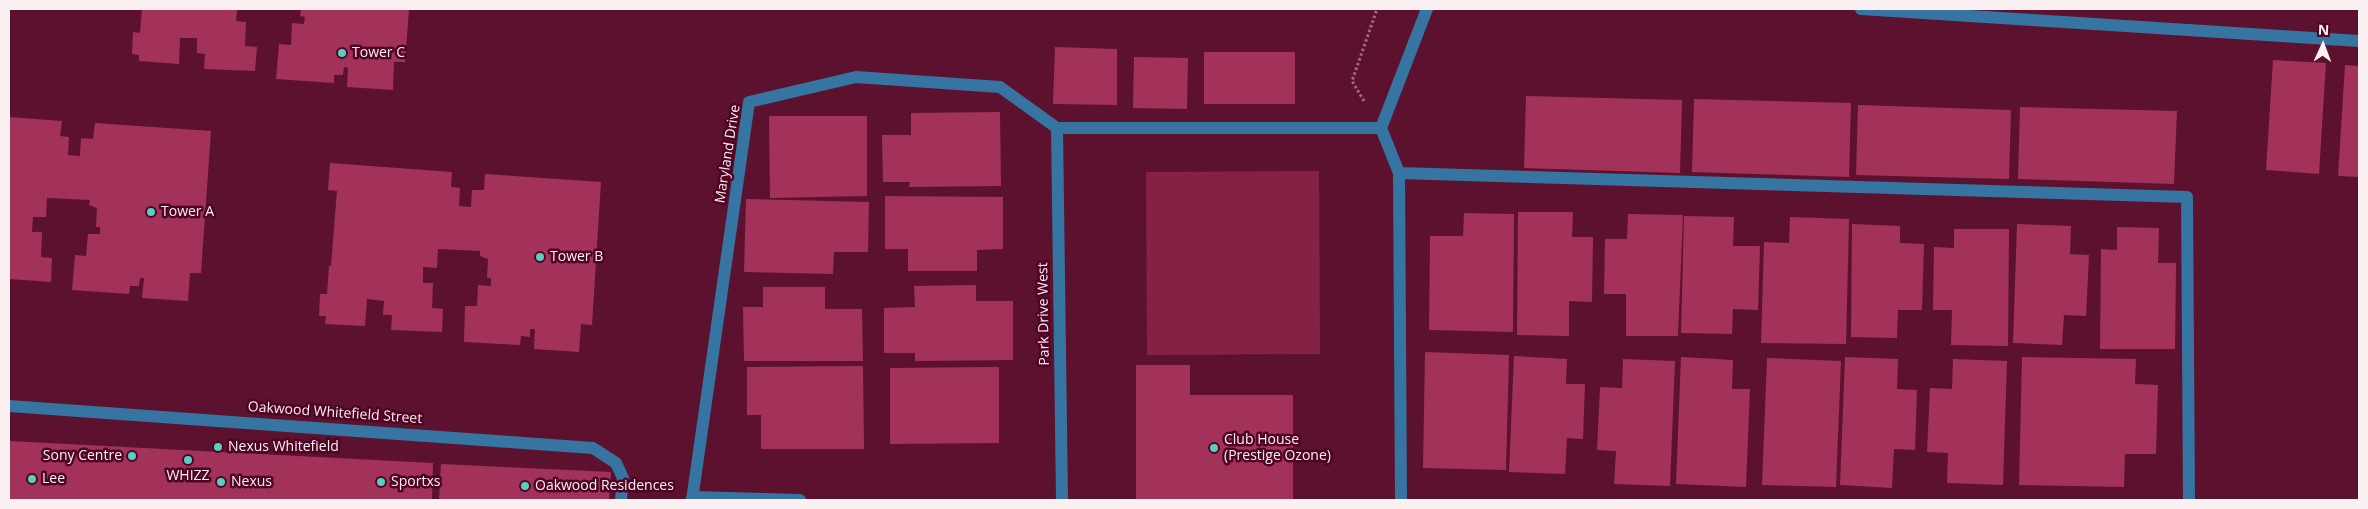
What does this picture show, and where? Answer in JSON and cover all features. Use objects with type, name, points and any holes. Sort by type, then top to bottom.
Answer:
[{"type":"street","points":[[1401,500],[1399,173],[1380,128],[1427,9]]},
{"type":"street","points":[[1861,9],[2359,41]]},
{"type":"street","name":"Maryland Drive","points":[[692,499],[750,102],[856,77],[1000,87],[1057,128]]},
{"type":"street","points":[[1057,128],[1380,128]]},
{"type":"street","name":"Park Drive West","points":[[1057,128],[1062,500]]},
{"type":"street","points":[[1399,173],[2187,198],[2189,500]]},
{"type":"street","name":"Oakwood Whitefield Street","points":[[9,406],[593,448],[616,463],[623,478],[621,500]]},
{"type":"street","points":[[692,499],[800,500]]},
{"type":"path","points":[[1377,9],[1352,80],[1380,128]]},
{"type":"shaded area","points":[[1319,171],[1320,354],[1147,355],[1146,172]]},
{"type":"building","points":[[142,9],[237,9],[236,21],[246,22],[245,46],[257,47],[255,71],[204,69],[205,54],[197,53],[197,38],[180,38],[179,64],[139,61],[139,55],[132,54],[133,32],[140,33]]},
{"type":"building","name":"Tower C","points":[[301,9],[409,9],[405,62],[394,62],[393,90],[347,87],[348,68],[344,67],[343,75],[334,75],[334,83],[276,79],[279,44],[291,45],[292,23],[304,24],[305,17],[300,16]]},
{"type":"building","points":[[1055,47],[1117,49],[1117,105],[1053,104]]},
{"type":"building","points":[[1204,52],[1295,52],[1295,104],[1204,104]]},
{"type":"building","points":[[1134,57],[1188,58],[1187,109],[1133,108]]},
{"type":"building","points":[[2273,60],[2326,63],[2319,174],[2266,170]]},
{"type":"building","points":[[2345,65],[2359,66],[2359,177],[2338,176]]},
{"type":"building","points":[[1526,96],[1682,100],[1680,173],[1524,168]]},
{"type":"building","points":[[1694,99],[1851,103],[1849,177],[1692,172]]},
{"type":"building","points":[[1858,105],[2011,110],[2009,179],[1856,175]]},
{"type":"building","points":[[2020,107],[2177,111],[2174,184],[2018,179]]},
{"type":"building","points":[[1000,112],[1001,186],[909,187],[910,182],[883,182],[882,135],[911,135],[911,113]]},
{"type":"building","points":[[769,116],[867,116],[867,196],[770,198]]},
{"type":"building","name":"Tower A","points":[[9,117],[62,121],[60,136],[69,137],[68,155],[80,156],[81,138],[93,139],[95,123],[211,131],[201,273],[190,273],[188,301],[142,298],[144,278],[140,278],[139,286],[130,286],[129,294],[72,290],[75,255],[86,256],[88,234],[100,234],[100,227],[96,227],[97,208],[89,205],[90,200],[47,198],[46,217],[33,217],[32,232],[42,232],[41,257],[52,258],[51,282],[9,279]]},
{"type":"building","name":"Tower B","points":[[330,163],[452,172],[451,187],[460,188],[459,206],[471,207],[472,190],[484,190],[485,174],[601,182],[592,325],[581,324],[579,352],[534,349],[535,329],[530,329],[530,337],[521,336],[520,345],[464,342],[465,306],[477,306],[478,285],[491,286],[491,278],[487,278],[488,259],[480,256],[480,251],[438,249],[437,268],[423,267],[423,283],[433,283],[432,308],[443,309],[442,332],[391,330],[392,315],[383,315],[384,301],[367,299],[365,326],[325,324],[326,316],[319,316],[320,294],[327,294],[337,191],[328,190]]},
{"type":"building","points":[[885,196],[1003,197],[1003,249],[977,250],[977,271],[908,271],[908,249],[885,249]]},
{"type":"building","points":[[746,199],[869,202],[868,252],[834,252],[833,274],[744,272]]},
{"type":"building","points":[[1518,212],[1573,212],[1572,237],[1593,237],[1592,302],[1569,301],[1569,336],[1517,335]]},
{"type":"building","points":[[1464,213],[1514,214],[1513,332],[1429,330],[1430,236],[1463,236]]},
{"type":"building","points":[[1628,214],[1683,215],[1678,336],[1626,336],[1626,294],[1604,294],[1605,239],[1627,239]]},
{"type":"building","points":[[1684,216],[1734,217],[1733,246],[1760,246],[1758,310],[1733,309],[1732,334],[1681,333]]},
{"type":"building","points":[[1790,217],[1849,219],[1846,344],[1761,343],[1764,242],[1789,243]]},
{"type":"building","points":[[1852,224],[1900,226],[1900,243],[1924,244],[1922,310],[1898,310],[1897,338],[1851,337]]},
{"type":"building","points":[[2017,224],[2071,226],[2070,254],[2089,255],[2086,316],[2064,315],[2062,345],[2013,343]]},
{"type":"building","points":[[2117,227],[2159,228],[2158,263],[2176,263],[2175,349],[2100,349],[2101,249],[2117,250]]},
{"type":"building","points":[[1954,229],[2009,229],[2008,346],[1951,345],[1952,310],[1933,310],[1934,247],[1954,248]]},
{"type":"building","points":[[976,285],[976,301],[1013,301],[1013,360],[915,361],[915,353],[884,353],[884,308],[915,307],[914,286]]},
{"type":"building","points":[[763,287],[825,287],[825,309],[862,309],[863,361],[744,361],[743,307],[763,307]]},
{"type":"building","points":[[1425,352],[1509,355],[1506,470],[1423,468]]},
{"type":"building","points":[[1514,356],[1567,359],[1566,384],[1585,384],[1583,439],[1567,438],[1565,474],[1509,472]]},
{"type":"building","points":[[1681,357],[1733,360],[1732,389],[1750,389],[1746,487],[1676,484]]},
{"type":"building","points":[[1845,357],[1898,359],[1897,389],[1917,390],[1915,450],[1894,449],[1892,488],[1840,485]]},
{"type":"building","points":[[2022,357],[2136,359],[2135,384],[2158,385],[2156,454],[2125,454],[2124,487],[2019,485]]},
{"type":"building","points":[[1767,358],[1841,361],[1836,487],[1762,485]]},
{"type":"building","points":[[1623,359],[1675,361],[1670,486],[1614,484],[1616,451],[1597,450],[1600,387],[1622,388]]},
{"type":"building","points":[[1953,359],[2007,361],[2003,485],[1947,483],[1948,453],[1927,452],[1930,388],[1952,389]]},
{"type":"building","name":"Club House (Prestige Ozone)","points":[[1136,365],[1190,365],[1190,395],[1293,395],[1293,500],[1136,500]]},
{"type":"building","points":[[863,366],[864,449],[761,449],[761,415],[747,415],[747,367]]},
{"type":"building","points":[[999,367],[999,443],[890,444],[890,368]]},
{"type":"building","name":"Nexus","points":[[9,441],[433,463],[432,500],[9,500]]},
{"type":"building","name":"Oakwood Residences","points":[[441,464],[611,472],[609,500],[439,500]]},
{"type":"place","name":"Tower C","points":[[342,53]]},
{"type":"place","name":"Tower A","points":[[151,212]]},
{"type":"place","name":"Tower B","points":[[540,257]]},
{"type":"place","name":"Nexus Whitefield","points":[[218,447]]},
{"type":"place","name":"Club House (Prestige Ozone)","points":[[1214,448]]},
{"type":"place","name":"Sony Centre","points":[[132,456]]},
{"type":"place","name":"WHIZZ","points":[[188,460]]},
{"type":"place","name":"Lee","points":[[32,479]]},
{"type":"place","name":"Nexus","points":[[221,482]]},
{"type":"place","name":"Sportxs","points":[[381,482]]},
{"type":"place","name":"Oakwood Residences","points":[[525,486]]}]
